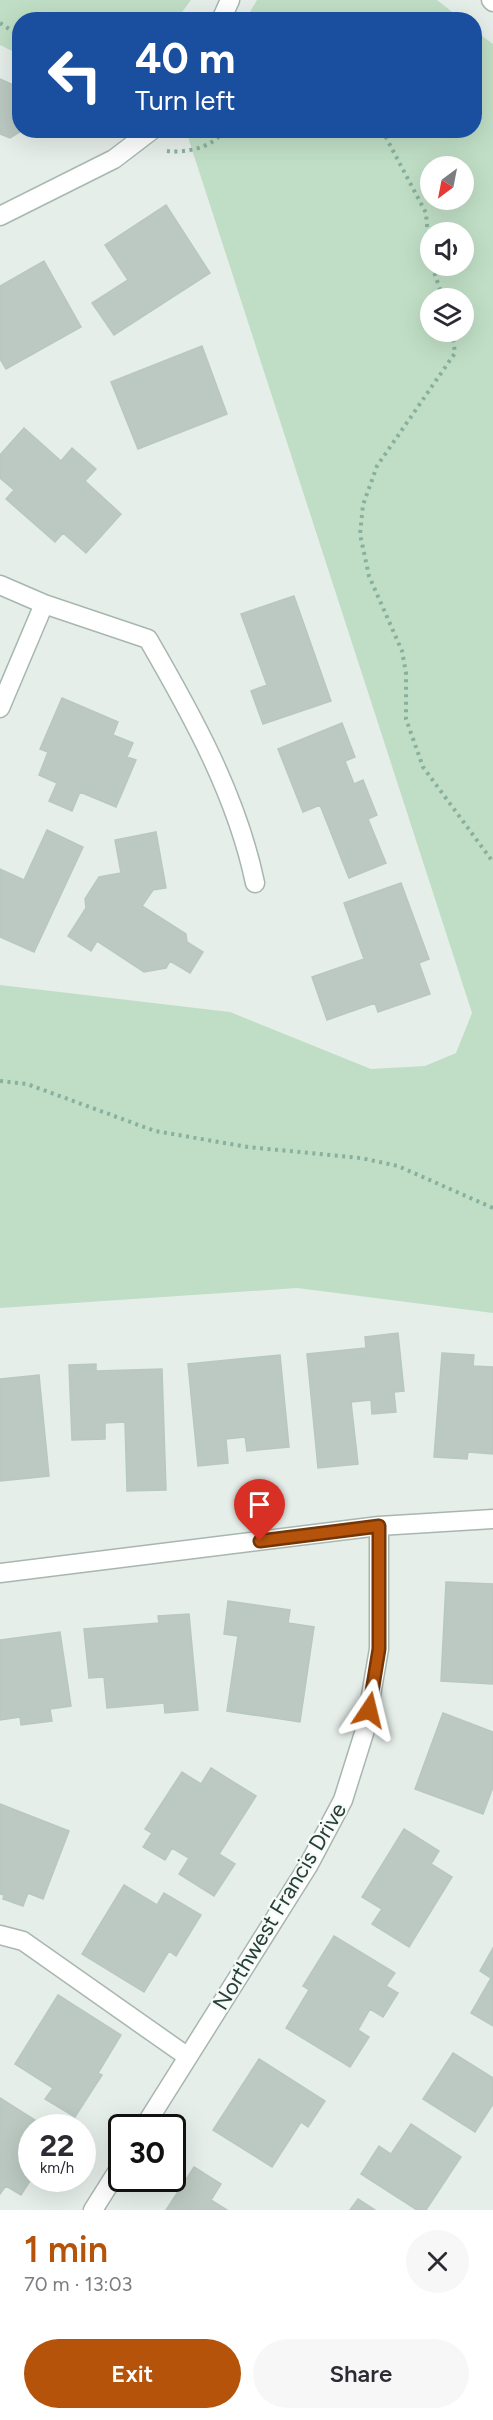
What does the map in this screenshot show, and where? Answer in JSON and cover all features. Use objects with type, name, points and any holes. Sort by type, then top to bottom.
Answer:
[{"type":"street","points":[[0,216],[114,159],[142,138]]},
{"type":"street","points":[[0,585],[44,604],[148,639],[188,708],[246,840],[255,883]]},
{"type":"street","points":[[0,708],[44,604]]},
{"type":"street","points":[[0,1573],[379,1526],[493,1520]]},
{"type":"street","name":"Northwest Francis Drive","points":[[152,2114],[308,1866],[344,1800],[365,1730],[379,1649],[379,1526]]},
{"type":"street","points":[[0,1935],[23,1941],[188,2057]]},
{"type":"street","points":[[93,2210],[108,2186]]},
{"type":"path","points":[[386,138],[426,213],[427,222]]},
{"type":"path","points":[[453,342],[455,353],[377,466],[363,505],[360,534],[369,576],[402,651],[406,673],[406,719],[423,766],[493,862]]},
{"type":"path","points":[[0,1081],[27,1084],[155,1131],[248,1147],[361,1158],[398,1166],[493,1208]]},
{"type":"green space","points":[[0,0],[191,0],[182,12],[12,12],[12,51],[0,45]]},
{"type":"green space","points":[[257,0],[437,0],[452,12],[250,12]]},
{"type":"green space","points":[[482,36],[493,44],[493,1313],[297,1288],[0,1308],[0,985],[230,1012],[371,1069],[425,1066],[456,1053],[472,1013],[188,138],[482,138]]},
{"type":"building","points":[[0,79],[12,84],[12,137],[0,134]]},
{"type":"building","points":[[166,205],[210,273],[114,335],[92,303],[128,280],[105,245]]},
{"type":"building","points":[[44,261],[81,327],[6,369],[0,359],[0,286]]},
{"type":"building","points":[[202,346],[227,414],[138,449],[111,382]]},
{"type":"building","points":[[24,428],[61,461],[72,448],[96,469],[85,481],[121,514],[86,553],[63,533],[55,542],[6,499],[14,490],[0,478],[0,455]]},
{"type":"building","points":[[294,596],[331,701],[263,724],[251,691],[267,685],[241,614]]},
{"type":"building","points":[[62,698],[118,722],[113,735],[133,743],[127,757],[136,760],[116,807],[80,792],[72,811],[49,801],[57,783],[39,775],[48,752],[40,749]]},
{"type":"building","points":[[342,723],[355,757],[345,761],[354,784],[363,780],[377,815],[368,819],[386,863],[349,878],[320,805],[303,812],[278,749]]},
{"type":"building","points":[[47,830],[83,847],[34,952],[0,937],[0,869],[24,880]]},
{"type":"building","points":[[156,832],[166,888],[153,890],[142,906],[186,934],[187,942],[203,952],[190,973],[170,961],[166,968],[144,972],[97,941],[91,951],[68,936],[86,908],[85,899],[99,877],[121,873],[115,840]]},
{"type":"building","points":[[401,883],[429,959],[419,963],[430,994],[378,1012],[375,1003],[327,1020],[312,977],[364,959],[344,903]]},
{"type":"building","points":[[398,1333],[404,1391],[394,1392],[396,1412],[372,1414],[371,1400],[351,1402],[358,1464],[318,1468],[307,1354],[366,1348],[365,1337]]},
{"type":"building","points":[[442,1353],[474,1355],[473,1366],[493,1367],[493,1454],[468,1452],[467,1459],[434,1457]]},
{"type":"building","points":[[280,1355],[289,1447],[247,1451],[245,1437],[226,1439],[228,1463],[198,1466],[188,1364]]},
{"type":"building","points":[[96,1364],[96,1371],[162,1369],[166,1490],[127,1491],[125,1422],[105,1423],[105,1439],[72,1440],[69,1365]]},
{"type":"building","points":[[39,1375],[49,1476],[0,1481],[0,1379]]},
{"type":"building","points":[[446,1582],[493,1584],[493,1684],[441,1681]]},
{"type":"building","points":[[228,1601],[290,1610],[288,1623],[314,1627],[300,1722],[227,1711],[238,1636],[224,1634]]},
{"type":"building","points":[[189,1614],[198,1710],[165,1713],[164,1703],[107,1708],[104,1677],[89,1678],[84,1629],[159,1623],[158,1616]]},
{"type":"building","points":[[60,1632],[71,1706],[50,1709],[52,1721],[21,1725],[20,1717],[0,1720],[0,1640]]},
{"type":"building","points":[[443,1713],[493,1732],[493,1787],[483,1814],[415,1789]]},
{"type":"building","points":[[211,1768],[256,1796],[219,1854],[235,1864],[214,1896],[179,1874],[189,1858],[172,1848],[165,1860],[143,1847],[152,1833],[145,1829],[182,1772],[201,1784]]},
{"type":"building","points":[[0,1804],[69,1831],[43,1899],[28,1893],[23,1906],[3,1899],[4,1895],[0,1894]]},
{"type":"building","points":[[404,1829],[439,1851],[431,1864],[452,1877],[409,1947],[372,1924],[382,1909],[362,1897]]},
{"type":"building","points":[[124,1885],[157,1905],[164,1893],[201,1915],[176,1956],[169,1951],[144,1992],[82,1954]]},
{"type":"building","points":[[334,1936],[395,1973],[386,1986],[398,1993],[383,2017],[370,2009],[358,2030],[369,2037],[350,2067],[286,2028],[309,1990],[303,1986]]},
{"type":"building","points":[[493,1948],[493,2026],[471,2013],[491,1978],[480,1971]]},
{"type":"building","points":[[58,1995],[121,2035],[98,2073],[102,2075],[77,2114],[70,2114],[45,2099],[53,2088],[15,2064]]},
{"type":"building","points":[[453,2053],[493,2078],[493,2104],[475,2132],[423,2099]]},
{"type":"building","points":[[259,2059],[325,2101],[308,2127],[301,2122],[272,2167],[213,2130]]},
{"type":"building","points":[[0,2098],[25,2114],[18,2114],[18,2192],[23,2192],[21,2195],[6,2186],[0,2194]]},
{"type":"building","points":[[411,2124],[461,2157],[426,2210],[417,2210],[361,2174],[379,2146],[391,2154]]},
{"type":"building","points":[[194,2167],[221,2184],[211,2200],[227,2210],[166,2210],[178,2192],[186,2192],[186,2179]]},
{"type":"building","points":[[358,2199],[375,2210],[350,2210]]},
{"type":"route","points":[[260,1541],[379,1526],[379,1649],[369,1710]]}]
